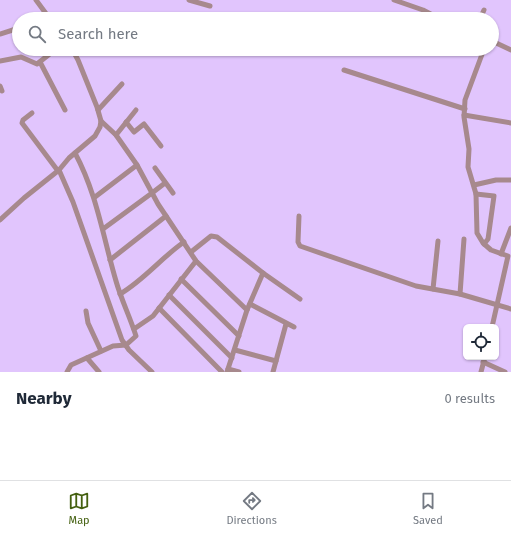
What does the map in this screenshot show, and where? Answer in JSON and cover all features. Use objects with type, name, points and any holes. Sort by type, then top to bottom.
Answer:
[{"type":"street","points":[[36,0],[43,12]]},
{"type":"street","points":[[189,0],[210,6]]},
{"type":"street","points":[[394,0],[427,12]]},
{"type":"street","points":[[0,34],[12,30]]},
{"type":"street","points":[[499,44],[511,50]]},
{"type":"street","points":[[0,61],[21,56],[37,64],[47,56]]},
{"type":"street","points":[[76,56],[81,66],[101,121],[116,135],[137,165],[166,216],[196,261],[247,310]]},
{"type":"street","points":[[481,56],[465,100],[464,115],[469,149],[468,166],[476,194],[477,233],[484,244],[501,254],[510,256],[493,324]]},
{"type":"street","points":[[40,62],[65,110]]},
{"type":"street","points":[[344,70],[465,108]]},
{"type":"street","points":[[98,110],[122,84]]},
{"type":"street","points":[[116,135],[136,110]]},
{"type":"street","points":[[32,113],[23,120],[22,123],[59,171],[73,202],[122,340],[152,372]]},
{"type":"street","points":[[464,115],[511,123]]},
{"type":"street","points":[[1,217],[59,171],[75,153],[95,136],[101,121]]},
{"type":"street","points":[[126,122],[134,132],[144,124],[161,146]]},
{"type":"street","points":[[69,371],[87,358],[101,351],[113,346],[126,345],[136,336],[120,294],[102,229],[95,197],[85,171],[75,153]]},
{"type":"street","points":[[95,197],[137,165]]},
{"type":"street","points":[[155,168],[173,193]]},
{"type":"street","points":[[474,185],[496,180],[511,180]]},
{"type":"street","points":[[102,229],[165,183]]},
{"type":"street","points":[[476,194],[494,196],[488,239],[484,244]]},
{"type":"street","points":[[110,260],[166,216]]},
{"type":"street","points":[[299,216],[298,242],[300,246],[398,280],[432,289],[460,294],[511,309]]},
{"type":"street","points":[[501,254],[511,228]]},
{"type":"street","points":[[191,252],[211,236],[217,237],[263,273],[300,299]]},
{"type":"street","points":[[460,294],[464,239]]},
{"type":"street","points":[[432,289],[438,241]]},
{"type":"street","points":[[120,294],[133,286],[169,253],[184,242]]},
{"type":"street","points":[[134,329],[153,316],[196,261]]},
{"type":"street","points":[[239,372],[227,371],[247,310],[263,273]]},
{"type":"street","points":[[181,279],[239,336]]},
{"type":"street","points":[[170,295],[232,358]]},
{"type":"street","points":[[250,304],[294,327]]},
{"type":"street","points":[[159,308],[222,372]]},
{"type":"street","points":[[86,311],[91,330],[101,351]]},
{"type":"street","points":[[273,372],[286,324]]},
{"type":"street","points":[[234,350],[276,361]]},
{"type":"street","points":[[87,358],[99,372]]},
{"type":"street","points":[[481,372],[484,360],[505,372]]}]
